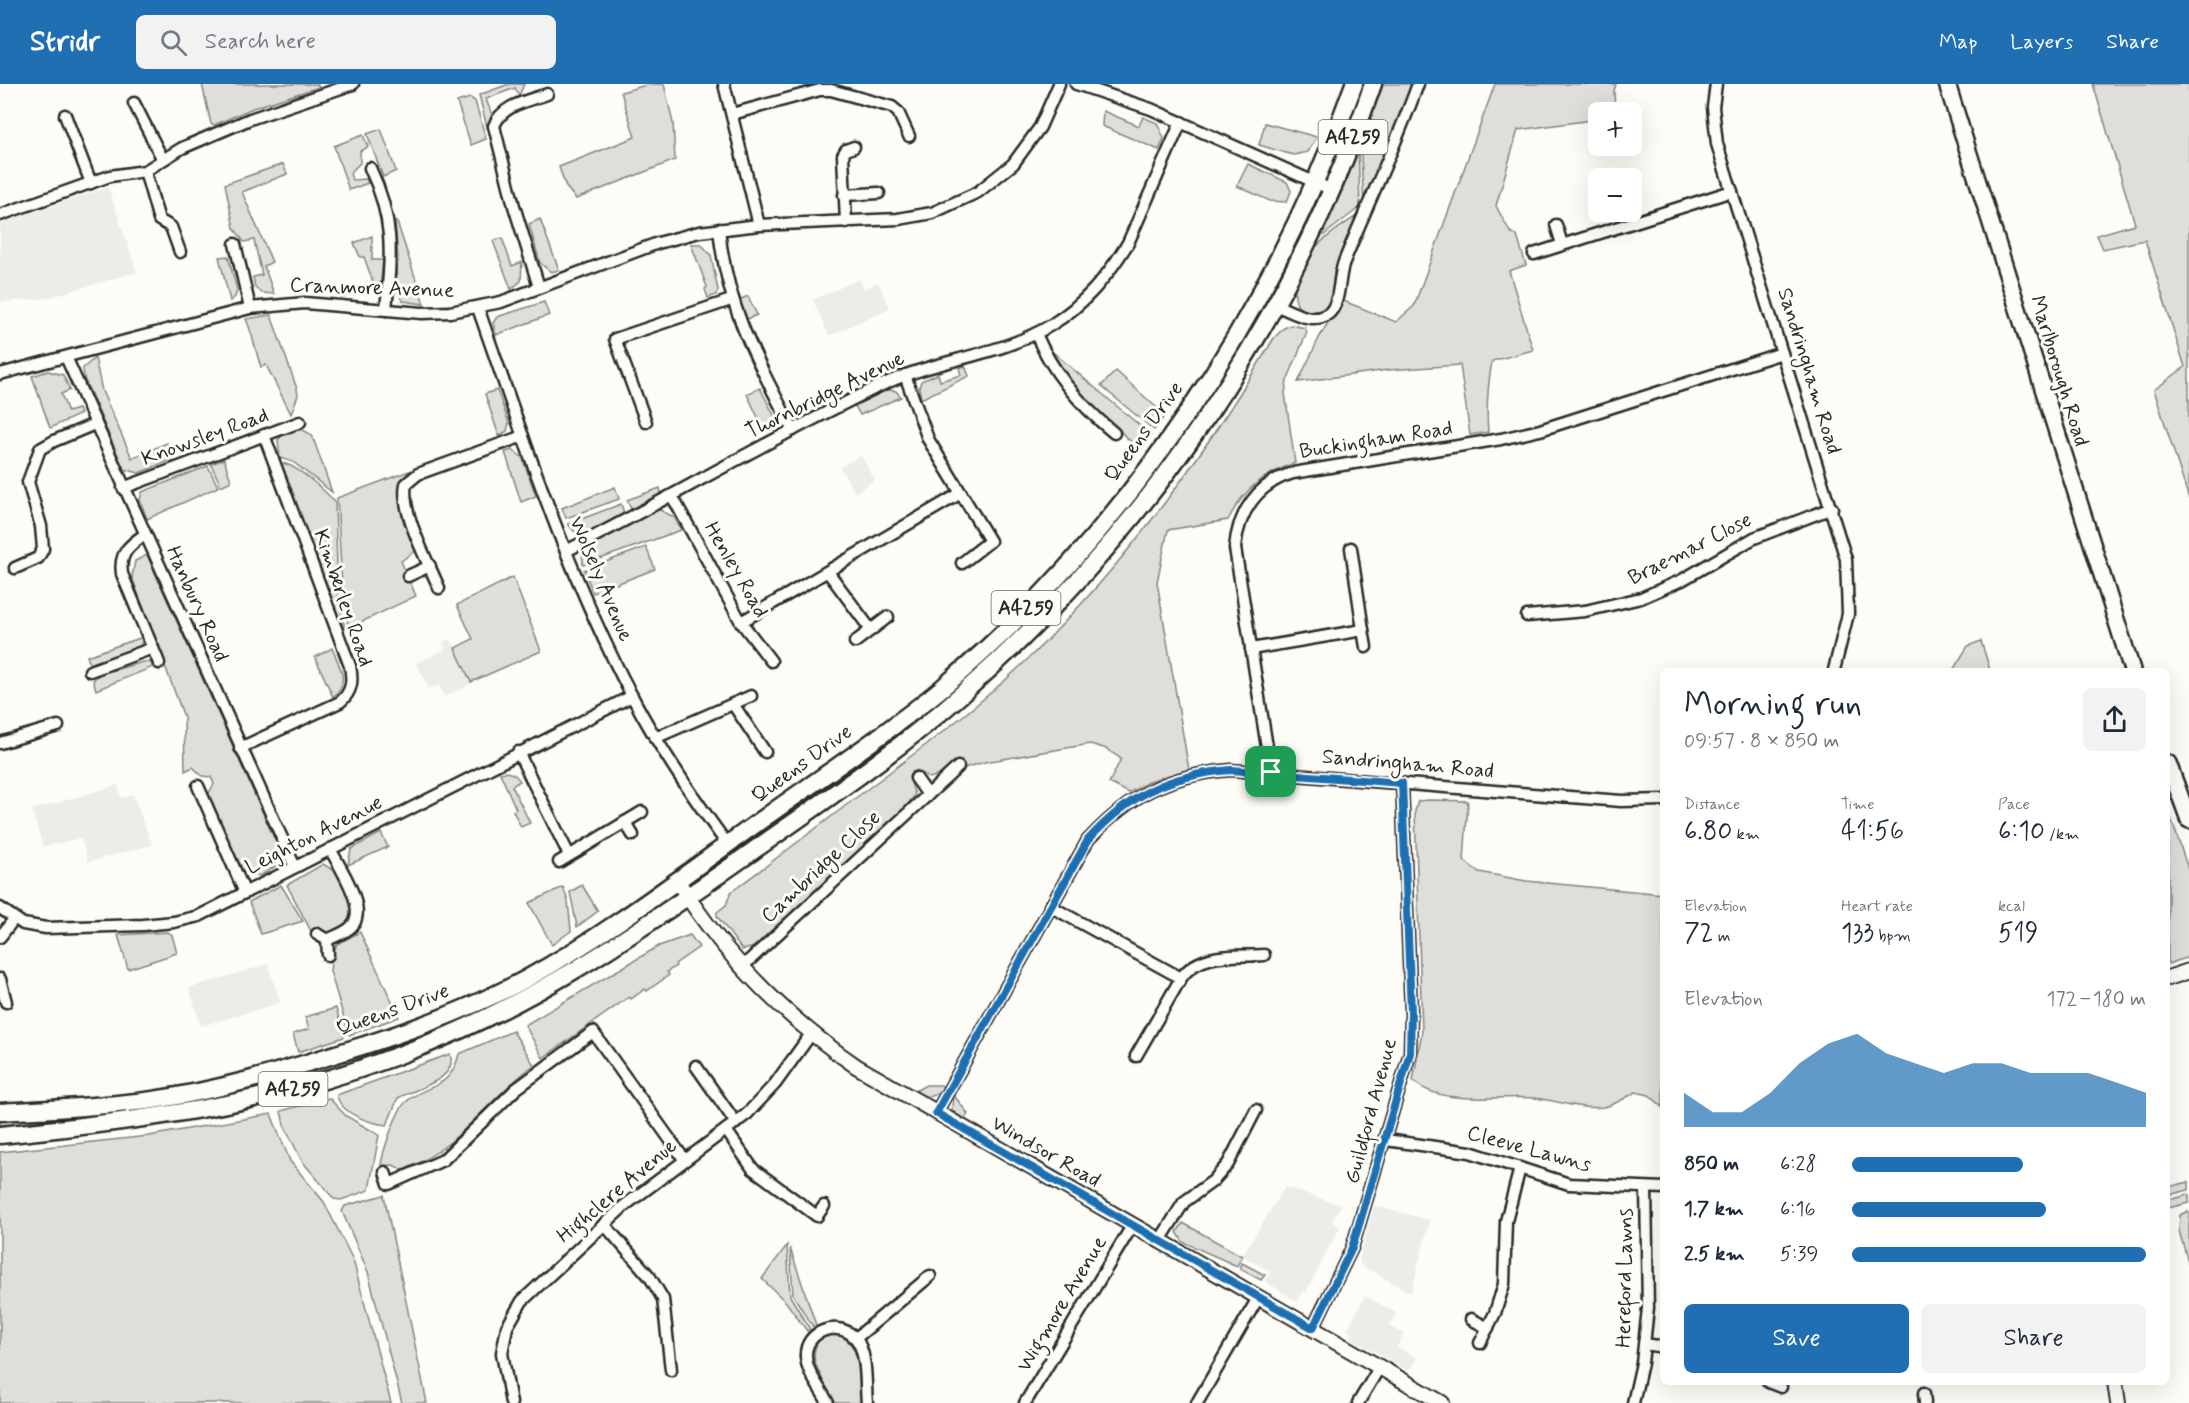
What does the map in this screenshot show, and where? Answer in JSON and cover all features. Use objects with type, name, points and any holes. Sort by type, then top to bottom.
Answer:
[{"type":"main road","name":"Queens Drive","points":[[0,1112],[119,1104],[231,1086],[390,1039],[468,1007],[528,978],[614,925],[889,729],[944,686],[1006,628],[1068,564],[1146,471],[1196,400],[1255,304],[1316,182],[1354,84]]},
{"type":"main road","name":"Queens Drive","points":[[0,1135],[114,1124],[205,1110],[290,1090],[379,1063],[453,1034],[525,1000],[594,961],[688,898],[884,758],[960,696],[1030,632],[1096,560],[1184,449],[1236,374],[1276,305],[1332,190],[1373,84]]},
{"type":"main road","name":"Marlborough Road","points":[[1947,84],[2131,668]]},
{"type":"main road","points":[[2170,768],[2189,820]]},
{"type":"street","points":[[0,215],[110,176],[145,171],[162,158],[250,119],[353,84]]},
{"type":"street","points":[[724,84],[759,225]]},
{"type":"street","name":"Cranmore Avenue","points":[[0,374],[249,308],[305,303],[439,313],[478,308],[685,235],[759,225],[846,222],[921,215],[956,204],[978,192],[1023,153],[1048,113],[1059,84]]},
{"type":"street","points":[[1077,84],[1113,94],[1181,122],[1332,190]]},
{"type":"street","points":[[1276,305],[1316,318],[1325,315],[1333,308],[1344,262],[1385,170],[1418,84]]},
{"type":"street","name":"Sandringham Road","points":[[1716,84],[1713,107],[1714,127],[1782,353],[1832,508],[1845,559],[1849,588],[1845,630],[1835,668]]},
{"type":"street","points":[[732,114],[820,90],[831,90],[892,107],[898,112],[909,136]]},
{"type":"street","points":[[539,288],[511,195],[494,126],[500,114],[507,108],[547,94]]},
{"type":"street","points":[[134,103],[162,158]]},
{"type":"street","points":[[65,115],[91,183]]},
{"type":"street","name":"Thornbridge Avenue","points":[[566,552],[793,430],[905,375],[1036,334],[1068,313],[1100,286],[1128,243],[1181,122]]},
{"type":"street","points":[[846,222],[843,155],[846,150],[854,147]]},
{"type":"street","points":[[370,168],[388,215],[391,236],[386,310]]},
{"type":"street","points":[[145,171],[159,220],[171,227],[180,252]]},
{"type":"street","points":[[1534,254],[1732,191]]},
{"type":"street","points":[[844,195],[879,193]]},
{"type":"street","points":[[1556,225],[1562,244]]},
{"type":"street","points":[[719,229],[722,262],[731,300],[741,327],[793,430]]},
{"type":"street","points":[[235,244],[249,308]]},
{"type":"street","points":[[646,422],[615,339],[731,300]]},
{"type":"street","name":"Wolsely Avenue","points":[[478,308],[566,552],[591,611],[655,738],[728,844]]},
{"type":"street","points":[[1036,334],[1051,365],[1072,393],[1114,433]]},
{"type":"street","name":"Buckingham Road","points":[[1271,772],[1235,556],[1235,541],[1246,508],[1261,490],[1278,478],[1300,471],[1491,441],[1540,430],[1782,353]]},
{"type":"street","name":"Hanbury Road","points":[[66,357],[94,424],[295,867]]},
{"type":"street","points":[[905,375],[928,439],[990,541],[962,563]]},
{"type":"street","name":"Knowsley Road","points":[[123,488],[300,422]]},
{"type":"street","points":[[15,568],[38,558],[43,549],[41,526],[28,478],[40,449],[94,424]]},
{"type":"street","name":"Kimberley Road","points":[[240,748],[340,702],[347,696],[352,681],[350,666],[264,435]]},
{"type":"street","points":[[439,588],[406,505],[406,484],[418,474],[523,436]]},
{"type":"street","points":[[741,622],[961,493]]},
{"type":"street","name":"Henley Road","points":[[672,496],[741,622],[771,661]]},
{"type":"street","name":"Braemar Close","points":[[1527,616],[1585,611],[1641,598],[1682,580],[1764,533],[1832,508]]},
{"type":"street","points":[[144,535],[127,548],[120,561],[122,574],[159,663]]},
{"type":"street","points":[[1351,548],[1366,647]]},
{"type":"street","points":[[408,576],[430,566]]},
{"type":"street","points":[[828,572],[871,630]]},
{"type":"street","points":[[855,642],[888,617]]},
{"type":"street","points":[[1251,649],[1364,630]]},
{"type":"street","points":[[90,670],[153,648]]},
{"type":"street","name":"Leighton Avenue","points":[[0,908],[28,926],[46,928],[174,922],[199,916],[632,696]]},
{"type":"street","points":[[655,738],[751,696]]},
{"type":"street","points":[[733,705],[765,752]]},
{"type":"street","points":[[0,743],[58,726]]},
{"type":"street","points":[[518,752],[569,855]]},
{"type":"street","name":"Cambridge Close","points":[[741,969],[958,767]]},
{"type":"street","name":"Sandringham Road","points":[[936,1113],[1088,840],[1107,820],[1134,799],[1161,783],[1192,774],[1231,770],[1621,801],[1660,800]]},
{"type":"street","points":[[916,778],[928,795]]},
{"type":"street","name":"Guildford Avenue","points":[[1313,1328],[1352,1248],[1407,1065],[1412,1032],[1402,783]]},
{"type":"street","points":[[198,786],[245,893]]},
{"type":"street","points":[[559,862],[642,812]]},
{"type":"street","points":[[625,822],[633,835]]},
{"type":"street","points":[[327,940],[350,928],[358,911],[355,898],[330,849]]},
{"type":"street","name":"Windsor Road","points":[[677,880],[741,969],[811,1034],[856,1066],[1442,1403]]},
{"type":"street","points":[[1050,906],[1181,978]]},
{"type":"street","points":[[0,937],[14,919]]},
{"type":"street","points":[[317,934],[327,940]]},
{"type":"street","points":[[327,940],[328,955]]},
{"type":"street","points":[[1136,1056],[1181,978],[1191,966],[1201,960],[1264,955]]},
{"type":"street","points":[[2170,977],[2189,971]]},
{"type":"street","points":[[0,980],[6,1002]]},
{"type":"street","points":[[385,1172],[389,1184],[443,1160],[522,1084],[593,1032],[684,1159]]},
{"type":"street","name":"Highclere Avenue","points":[[511,1403],[502,1353],[507,1327],[513,1314],[535,1287],[604,1224],[684,1159],[736,1123],[776,1084],[811,1034]]},
{"type":"street","points":[[696,1066],[736,1123]]},
{"type":"street","points":[[1159,1242],[1184,1202],[1213,1181],[1228,1164],[1256,1110]]},
{"type":"street","points":[[726,1130],[753,1169],[817,1216],[824,1206]]},
{"type":"street","name":"Cleeve Lawns","points":[[1386,1140],[1470,1152],[1569,1184],[1660,1188]]},
{"type":"street","points":[[1480,1343],[1504,1284],[1506,1221],[1521,1168]]},
{"type":"street","name":"Hereford Lawns","points":[[1633,1403],[1645,1344],[1648,1308],[1646,1188]]},
{"type":"street","points":[[604,1224],[650,1277],[663,1299],[672,1370]]},
{"type":"street","name":"Wigmore Avenue","points":[[1025,1403],[1132,1226]]},
{"type":"street","points":[[856,1338],[930,1276]]},
{"type":"street","points":[[1197,1403],[1258,1298]]},
{"type":"street","points":[[1471,1319],[1488,1328]]},
{"type":"street","points":[[828,1403],[807,1364],[809,1342],[821,1331],[827,1329],[842,1330],[856,1338],[862,1350],[867,1403]]},
{"type":"street","points":[[1645,1344],[1660,1346]]},
{"type":"street","points":[[1358,1403],[1379,1368]]},
{"type":"street","points":[[1775,1385],[1780,1387]]},
{"type":"street","points":[[2115,1385],[2118,1403]]},
{"type":"shaded area","points":[[202,84],[317,84],[319,87],[253,108],[214,125],[211,124]]},
{"type":"shaded area","points":[[509,84],[524,84],[519,96],[515,88],[486,99],[492,115],[487,127],[479,95]]},
{"type":"shaded area","points":[[650,84],[664,84],[673,123],[675,160],[576,199],[566,187],[559,167],[635,137],[621,92]]},
{"type":"shaded area","points":[[1381,84],[1412,84],[1364,205],[1360,141]]},
{"type":"shaded area","points":[[1495,84],[1616,84],[1615,102],[1588,102],[1588,120],[1518,130],[1496,206],[1510,232],[1517,236],[1526,265],[1509,271],[1533,350],[1492,361],[1488,396],[1488,432],[1470,435],[1460,365],[1388,370],[1298,382],[1319,338],[1341,300],[1396,322],[1414,306]]},
{"type":"shaded area","points":[[2093,84],[2189,84],[2189,499],[2154,390],[2185,367],[2145,240],[2103,249],[2097,235],[2135,224]]},
{"type":"shaded area","points":[[470,98],[475,101],[486,139],[471,145],[457,102]]},
{"type":"shaded area","points":[[1103,111],[1139,126],[1143,117],[1157,123],[1164,138],[1159,150],[1102,126]]},
{"type":"shaded area","points":[[1265,123],[1317,137],[1308,152],[1293,155],[1259,145]]},
{"type":"shaded area","points":[[381,129],[396,171],[383,177],[367,134]]},
{"type":"shaded area","points":[[363,135],[368,147],[360,151],[360,163],[350,173],[352,180],[366,179],[368,183],[349,190],[334,146]]},
{"type":"shaded area","points":[[1358,146],[1360,207],[1315,242]]},
{"type":"shaded area","points":[[283,164],[287,174],[242,192],[272,262],[264,266],[274,294],[262,293],[255,288],[253,277],[262,275],[254,240],[244,242],[234,228],[225,184]]},
{"type":"shaded area","points":[[1248,164],[1287,182],[1291,191],[1287,202],[1270,201],[1237,186]]},
{"type":"shaded area","points":[[108,187],[137,272],[43,299],[0,302],[0,223]]},
{"type":"shaded area","points":[[1315,202],[1319,204],[1272,296],[1217,386],[1137,497],[1049,601],[1046,598],[1149,478],[1219,380],[1285,263]]},
{"type":"shaded area","points":[[1361,214],[1334,271],[1332,295],[1328,306],[1313,313],[1299,308],[1296,302],[1295,287],[1308,257],[1328,236]]},
{"type":"shaded area","points":[[540,219],[559,270],[551,272],[540,263],[529,224]]},
{"type":"shaded area","points":[[395,222],[397,222],[424,304],[403,301],[395,288],[398,258]]},
{"type":"shaded area","points":[[372,236],[372,260],[383,260],[380,288],[377,293],[364,257],[360,257],[354,243]]},
{"type":"shaded area","points":[[502,238],[512,266],[522,262],[521,281],[511,289],[493,241]]},
{"type":"shaded area","points":[[691,244],[701,244],[711,255],[718,290],[716,295],[708,298],[705,289],[707,287]]},
{"type":"shaded area","points":[[228,256],[237,290],[235,297],[230,301],[219,257]]},
{"type":"shaded area","points":[[859,279],[864,289],[878,282],[890,308],[829,336],[813,300]]},
{"type":"shaded area","points":[[748,296],[757,315],[745,320],[739,300]]},
{"type":"shaded area","points":[[544,302],[549,315],[496,335],[493,323],[497,317]]},
{"type":"shaded area","points":[[271,315],[297,389],[298,395],[291,414],[266,365],[261,367],[246,319]]},
{"type":"shaded area","points":[[1291,325],[1305,328],[1307,332],[1287,381],[1285,393],[1295,463],[1255,484],[1234,509],[1228,520],[1168,530],[1157,582],[1189,770],[1148,782],[1129,793],[1109,783],[1121,759],[1107,749],[1090,744],[985,762],[929,778],[917,770],[909,777],[915,795],[895,820],[755,947],[742,950],[717,916],[717,912],[726,905],[731,892],[962,717],[1014,673],[1066,621],[1132,545],[1162,506],[1220,424],[1274,338],[1284,328]]},
{"type":"shaded area","points":[[1048,348],[1151,435],[1140,450],[1076,390]]},
{"type":"shaded area","points":[[95,358],[102,391],[132,458],[167,443],[174,459],[139,473],[124,469],[84,378],[83,368]]},
{"type":"shaded area","points":[[965,366],[969,376],[921,399],[919,388],[921,381],[938,374],[940,381],[961,375],[959,368]]},
{"type":"shaded area","points":[[48,371],[63,375],[70,390],[61,394],[68,412],[78,409],[81,414],[50,428],[32,376]]},
{"type":"shaded area","points":[[1116,371],[1165,415],[1154,430],[1101,386]]},
{"type":"shaded area","points":[[760,388],[776,419],[771,428],[765,432],[747,394]]},
{"type":"shaded area","points":[[497,390],[509,423],[507,431],[499,436],[485,394]]},
{"type":"shaded area","points":[[887,390],[896,391],[901,397],[860,415],[854,404]]},
{"type":"shaded area","points":[[303,430],[312,435],[332,492],[293,462],[280,458],[278,440],[285,432]]},
{"type":"shaded area","points":[[512,450],[522,457],[536,496],[521,502],[505,452]]},
{"type":"shaded area","points":[[861,456],[875,480],[855,493],[840,467]]},
{"type":"shaded area","points":[[224,459],[231,481],[221,486],[211,464]]},
{"type":"shaded area","points":[[281,463],[302,473],[335,502],[338,597],[345,629],[342,631]]},
{"type":"shaded area","points":[[208,466],[218,487],[147,519],[140,500],[142,492]]},
{"type":"shaded area","points":[[409,471],[400,491],[400,501],[404,519],[417,550],[401,561],[416,596],[349,628],[343,605],[337,498]]},
{"type":"shaded area","points":[[615,487],[619,499],[566,518],[562,508]]},
{"type":"shaded area","points":[[660,488],[661,494],[631,509],[627,500]]},
{"type":"shaded area","points":[[621,504],[624,513],[591,532],[575,532],[568,524]]},
{"type":"shaded area","points":[[658,509],[674,517],[681,530],[583,565],[582,553],[595,545],[595,542]]},
{"type":"shaded area","points":[[646,547],[655,569],[593,593],[584,570]]},
{"type":"shaded area","points":[[147,555],[280,851],[277,852],[279,857],[276,866],[260,876],[241,870],[210,801],[209,793],[214,784],[211,777],[202,776],[193,767],[185,771],[184,717],[132,577],[135,561]]},
{"type":"shaded area","points":[[513,577],[541,651],[471,682],[455,648],[473,639],[457,605]]},
{"type":"shaded area","points":[[143,637],[139,650],[90,664],[87,656]]},
{"type":"shaded area","points":[[451,639],[472,683],[445,697],[439,685],[429,689],[416,663],[446,649],[443,642]]},
{"type":"shaded area","points":[[1981,641],[1989,668],[1954,668],[1968,646]]},
{"type":"shaded area","points":[[332,648],[342,674],[341,686],[333,697],[315,657]]},
{"type":"shaded area","points":[[150,662],[153,667],[96,690],[93,680],[100,674]]},
{"type":"shaded area","points":[[980,662],[983,665],[908,730],[790,817],[787,812],[913,721]]},
{"type":"shaded area","points":[[500,773],[511,774],[520,781],[512,786],[530,823],[521,827],[513,811],[516,809]]},
{"type":"shaded area","points":[[118,785],[121,798],[133,795],[152,845],[88,862],[81,838],[43,847],[32,810]]},
{"type":"shaded area","points":[[1418,801],[1468,801],[1464,861],[1479,872],[1526,881],[1660,894],[1660,1104],[1649,1095],[1636,1092],[1620,1101],[1595,1108],[1534,1098],[1455,1097],[1425,1089],[1413,1081],[1422,1031],[1415,811]]},
{"type":"shaded area","points":[[2170,815],[2189,872],[2189,957],[2170,963]]},
{"type":"shaded area","points":[[766,827],[769,830],[697,883],[694,878]]},
{"type":"shaded area","points":[[381,833],[388,847],[348,865],[351,849]]},
{"type":"shaded area","points":[[323,864],[336,872],[354,907],[349,924],[329,935],[312,933],[287,885]]},
{"type":"shaded area","points":[[281,885],[303,921],[261,934],[249,902]]},
{"type":"shaded area","points":[[582,885],[598,911],[577,927],[570,892]]},
{"type":"shaded area","points":[[563,887],[568,901],[571,931],[552,945],[529,903]]},
{"type":"shaded area","points":[[168,932],[172,935],[177,953],[128,969],[118,935]]},
{"type":"shaded area","points":[[360,932],[399,1017],[349,1035],[330,971],[332,956],[337,944]]},
{"type":"shaded area","points":[[690,935],[699,947],[675,964],[676,966],[667,972],[669,975],[647,991],[645,989],[631,999],[629,997],[543,1058],[525,1025],[659,946]]},
{"type":"shaded area","points":[[268,964],[280,1003],[201,1026],[189,988]]},
{"type":"shaded area","points":[[566,969],[454,1025],[336,1069],[334,1061],[365,1057],[414,1039]]},
{"type":"shaded area","points":[[336,1008],[344,1037],[298,1052],[293,1034],[309,1029],[305,1017]]},
{"type":"shaded area","points":[[513,1031],[534,1065],[457,1136],[423,1161],[403,1170],[393,1165],[381,1166],[390,1133],[406,1102],[444,1081],[455,1066],[459,1054]]},
{"type":"shaded area","points":[[450,1054],[451,1063],[448,1071],[424,1087],[398,1098],[387,1125],[357,1116],[339,1102],[337,1095]]},
{"type":"shaded area","points":[[281,1076],[283,1085],[204,1103],[187,1105],[219,1099],[252,1089]]},
{"type":"shaded area","points":[[926,1085],[941,1085],[943,1088],[940,1092],[929,1096],[913,1092]]},
{"type":"shaded area","points":[[953,1094],[968,1114],[963,1121],[952,1110]]},
{"type":"shaded area","points":[[329,1098],[346,1116],[379,1135],[369,1190],[341,1200],[334,1199],[302,1161],[284,1125],[281,1111]]},
{"type":"shaded area","points":[[116,1114],[18,1126],[0,1126],[0,1121]]},
{"type":"shaded area","points":[[271,1114],[290,1161],[324,1202],[353,1260],[391,1403],[0,1403],[0,1152],[149,1136]]},
{"type":"shaded area","points":[[2189,1182],[2189,1190],[2170,1195],[2170,1187]]},
{"type":"shaded area","points":[[1285,1187],[1341,1205],[1332,1222],[1340,1227],[1306,1292],[1303,1291],[1297,1302],[1265,1281],[1270,1271],[1242,1256]]},
{"type":"shaded area","points":[[384,1195],[427,1403],[402,1403],[368,1272],[342,1211],[345,1206]]},
{"type":"shaded area","points":[[2189,1195],[2189,1203],[2170,1208],[2170,1200]]},
{"type":"shaded area","points":[[1374,1206],[1430,1220],[1411,1293],[1361,1265],[1359,1260]]},
{"type":"shaded area","points":[[2188,1211],[2189,1265],[2179,1231],[2180,1215]]},
{"type":"shaded area","points":[[1183,1223],[1242,1256],[1237,1266],[1183,1242],[1177,1232]]},
{"type":"shaded area","points":[[787,1245],[790,1296],[810,1329],[807,1331],[786,1302],[762,1279]]},
{"type":"shaded area","points":[[790,1248],[816,1325],[813,1327],[793,1295]]},
{"type":"shaded area","points":[[1242,1263],[1265,1275],[1261,1280],[1240,1269]]},
{"type":"shaded area","points":[[1365,1296],[1397,1313],[1389,1326],[1404,1334],[1397,1347],[1417,1358],[1409,1371],[1350,1338],[1350,1332],[1347,1330]]},
{"type":"shaded area","points":[[834,1334],[851,1344],[855,1352],[858,1362],[861,1403],[833,1403],[815,1363],[814,1352],[817,1343],[824,1336]]},
{"type":"route","points":[[1231,770],[1271,772],[1402,783],[1412,1032],[1410,1053],[1365,1211],[1352,1248],[1313,1328],[936,1113],[1073,865],[1088,840],[1107,820],[1134,799],[1161,783],[1181,777],[1231,770]]}]
